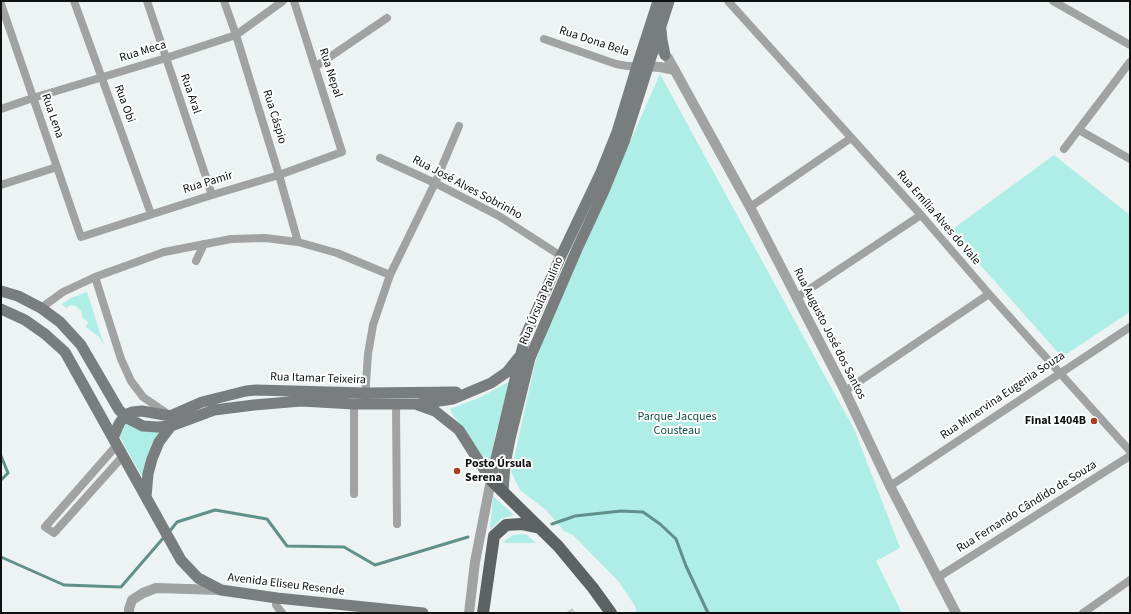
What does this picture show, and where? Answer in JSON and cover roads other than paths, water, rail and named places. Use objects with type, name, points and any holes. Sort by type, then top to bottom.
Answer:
[{"type":"main road","name":"Rua Úrsula Paulino","points":[[503,492],[505,464],[510,439],[530,358],[624,142],[649,66],[649,44],[658,1]]},
{"type":"main road","name":"Rua Úrsula Paulino","points":[[491,480],[519,357],[525,337],[601,172],[617,132],[637,66],[661,25],[670,1]]},
{"type":"main road","points":[[661,25],[665,55]]},
{"type":"main road","points":[[1,291],[18,296],[40,308],[60,322],[81,345],[116,406],[129,419],[143,426],[157,427],[174,421]]},
{"type":"main road","name":"Avenida Eliseu Resende","points":[[1,309],[25,320],[45,334],[65,352],[181,560],[198,578],[222,590],[277,598],[423,613]]},
{"type":"main road","name":"Rua Itamar Teixeira","points":[[174,421],[202,402],[256,390],[396,404],[418,404],[453,399],[492,383],[507,372],[519,357]]},
{"type":"main road","name":"Rua Itamar Teixeira","points":[[174,421],[214,410],[254,405],[301,402],[361,401],[469,393]]},
{"type":"main road","name":"Rua Itamar Teixeira","points":[[418,404],[435,411],[459,430],[491,480]]},
{"type":"main road","points":[[115,441],[119,424],[125,415]]},
{"type":"main road","points":[[146,497],[148,474],[152,459],[159,442],[174,421]]},
{"type":"main road","points":[[491,480],[558,546],[593,588],[611,613]]},
{"type":"main road","points":[[483,613],[494,536],[506,525],[521,524],[540,528]]},
{"type":"street","name":"Rua Obi","points":[[74,1],[151,214]]},
{"type":"street","name":"Rua Aral","points":[[147,1],[212,194]]},
{"type":"street","name":"Rua Cáspio","points":[[224,1],[279,174],[298,242]]},
{"type":"street","name":"Rua Meca","points":[[1,109],[236,35],[283,1]]},
{"type":"street","name":"Rua Nepal","points":[[294,1],[342,152]]},
{"type":"street","name":"Rua Emília Alves do Vale","points":[[728,1],[921,215],[989,294],[1130,451]]},
{"type":"street","points":[[1052,1],[1130,45]]},
{"type":"street","name":"Rua Lena","points":[[1,4],[81,237]]},
{"type":"street","points":[[315,67],[387,18]]},
{"type":"street","name":"Rua Dona Bela","points":[[544,38],[616,64],[637,66]]},
{"type":"street","name":"Rua Augusto José dos Santos","points":[[649,44],[661,50],[665,55],[750,207],[845,392],[890,486],[956,613]]},
{"type":"street","points":[[1064,149],[1130,62]]},
{"type":"street","points":[[637,66],[660,67],[674,70]]},
{"type":"street","points":[[354,494],[361,401],[373,325],[390,275],[436,183],[460,126]]},
{"type":"street","points":[[1079,130],[1130,159]]},
{"type":"street","points":[[750,207],[851,138]]},
{"type":"street","name":"Rua Pamir","points":[[81,237],[212,194],[279,174],[342,152]]},
{"type":"street","name":"Rua José Alves Sobrinho","points":[[380,158],[436,183],[499,216],[561,256]]},
{"type":"street","points":[[1,185],[57,167]]},
{"type":"street","points":[[796,298],[921,215]]},
{"type":"street","points":[[40,308],[63,292],[95,277],[164,252],[231,239],[265,238],[298,242],[337,253],[390,275]]},
{"type":"street","points":[[196,260],[204,244]]},
{"type":"street","points":[[95,277],[120,359],[131,381],[143,397],[174,421]]},
{"type":"street","points":[[845,392],[989,294]]},
{"type":"street","name":"Rua Minervina Eugenia Souza","points":[[890,486],[1130,327]]},
{"type":"street","points":[[396,404],[397,524]]},
{"type":"street","points":[[115,441],[45,527],[54,533],[123,456]]},
{"type":"street","name":"Rua Fernando Cândido de Souza","points":[[937,578],[1130,456]]},
{"type":"street","name":"Rua Úrsula Paulino","points":[[469,613],[475,562],[491,480]]},
{"type":"street","points":[[1083,613],[1130,580]]},
{"type":"street","points":[[129,613],[132,600],[143,593],[156,588],[222,590]]},
{"type":"street","points":[[277,598],[276,605],[282,613]]},
{"type":"waterway","points":[[1,456],[8,473],[1,480]]},
{"type":"waterway","points":[[169,532],[177,522],[215,510],[267,519],[287,546],[344,547],[375,565],[468,537]]},
{"type":"waterway","points":[[552,524],[575,516],[621,511],[643,512],[660,524],[676,539],[686,566],[708,613]]},
{"type":"waterway","points":[[1,557],[64,585],[121,587],[165,536]]},
{"type":"place","name":"Final 1404B","points":[[1094,421]]},
{"type":"place","name":"Posto Úrsula Serena","points":[[457,471]]},
{"type":"park label","name":"Parque Jacques Cousteau","points":[[677,424]]}]
